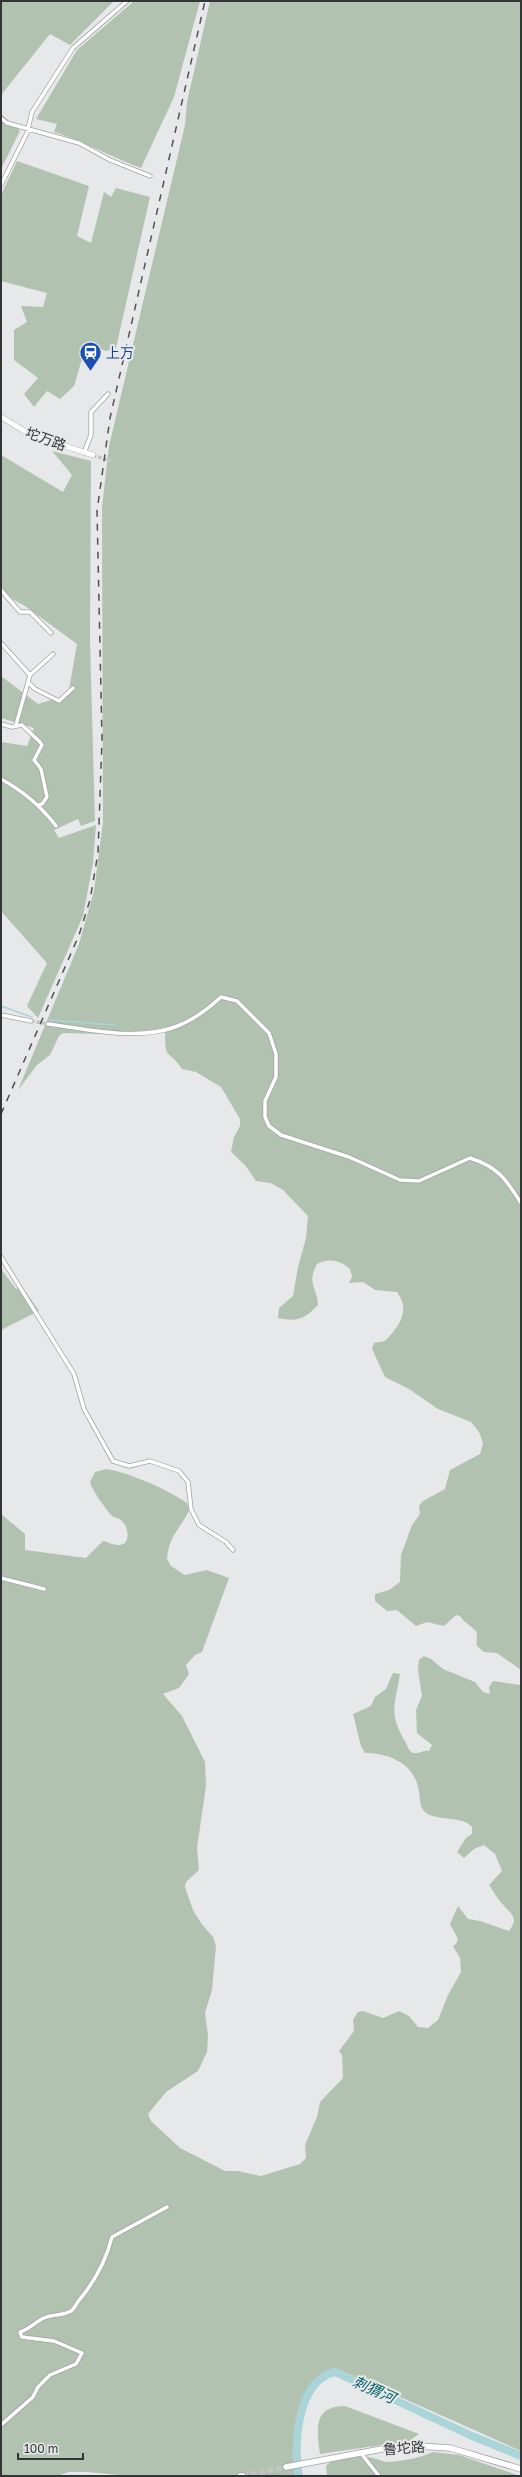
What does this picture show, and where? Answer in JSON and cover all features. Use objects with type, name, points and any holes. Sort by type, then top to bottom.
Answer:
[{"type":"main road","name":"坨万路","points":[[1,417],[31,436],[93,455]]},
{"type":"main road","name":"鲁坨路","points":[[286,2467],[339,2455],[403,2445],[435,2446],[469,2452],[521,2469]]},
{"type":"street","points":[[1,185],[28,128],[32,112],[73,48],[127,1]]},
{"type":"street","points":[[1,118],[8,123],[79,143],[110,160],[150,176]]},
{"type":"street","points":[[84,452],[91,434],[92,412],[108,394]]},
{"type":"street","points":[[1,590],[20,612],[30,612],[51,632]]},
{"type":"street","points":[[1,642],[30,675]]},
{"type":"street","points":[[16,725],[30,675],[52,654]]},
{"type":"street","points":[[28,682],[35,689],[59,701],[73,688]]},
{"type":"street","points":[[1,724],[22,725],[34,734],[42,745],[34,760],[41,769],[47,797],[42,804],[38,805]]},
{"type":"street","points":[[1,779],[17,788],[38,805],[56,826]]},
{"type":"street","points":[[48,1024],[136,1034],[175,1027],[206,1010],[221,997],[237,1001],[269,1033],[276,1054],[276,1077],[265,1101],[265,1117],[269,1126],[281,1136],[349,1156],[367,1166],[406,1180],[419,1181],[470,1158],[489,1164],[510,1183],[521,1204]]},
{"type":"street","points":[[1,1015],[30,1021]]},
{"type":"street","points":[[1,1257],[74,1374],[84,1409],[113,1461],[129,1466],[150,1461],[179,1471],[188,1482],[191,1510],[199,1525],[226,1542],[233,1550]]},
{"type":"street","points":[[1,1578],[44,1589]]},
{"type":"street","points":[[1,2425],[33,2397],[38,2387],[50,2375],[76,2364],[82,2353],[54,2341],[22,2337],[20,2332],[28,2330],[43,2318],[73,2310],[88,2292],[99,2273],[100,2266],[106,2257],[112,2236],[167,2207]]},
{"type":"street","points":[[360,2452],[379,2476]]},
{"type":"green space","points":[[1,1],[113,2],[70,45],[50,34],[1,95]]},
{"type":"green space","points":[[134,1],[200,1],[174,97],[141,168],[54,132],[57,124],[36,119],[77,50]]},
{"type":"green space","points":[[210,1],[521,1],[521,1670],[497,1653],[484,1652],[477,1646],[476,1631],[460,1616],[456,1615],[444,1626],[427,1622],[416,1626],[397,1610],[387,1611],[375,1601],[375,1594],[389,1590],[400,1582],[401,1555],[412,1525],[420,1514],[419,1506],[423,1501],[445,1489],[450,1470],[480,1454],[483,1443],[479,1432],[471,1422],[438,1409],[409,1389],[385,1377],[372,1349],[374,1343],[385,1341],[395,1330],[402,1318],[403,1306],[397,1292],[375,1290],[363,1282],[349,1283],[352,1277],[350,1269],[334,1261],[321,1262],[317,1264],[312,1282],[318,1299],[318,1305],[309,1314],[300,1318],[290,1320],[278,1318],[279,1308],[293,1296],[298,1267],[306,1238],[308,1216],[283,1190],[271,1183],[256,1181],[245,1165],[231,1152],[234,1137],[240,1126],[240,1119],[221,1087],[196,1072],[182,1069],[168,1054],[165,1032],[142,1035],[63,1033],[59,1036],[50,1055],[37,1065],[18,1090],[79,944],[94,891],[103,822],[102,507],[109,446],[185,125],[187,102]]},
{"type":"green space","points":[[1,114],[20,131],[1,169]]},
{"type":"green space","points":[[17,161],[89,186],[77,236],[91,243],[104,192],[111,197],[116,188],[150,197],[116,348],[107,351],[90,347],[89,353],[84,352],[74,386],[60,399],[47,391],[34,407],[24,394],[38,378],[14,360],[14,330],[27,322],[21,306],[43,307],[47,293],[1,281],[1,195]]},
{"type":"green space","points":[[52,451],[91,461],[90,640],[95,821],[81,826],[78,819],[54,830],[59,838],[96,825],[93,863],[83,916],[38,1018],[27,1006],[47,963],[1,911],[1,742],[27,746],[34,728],[1,718],[1,676],[38,704],[68,695],[77,644],[25,606],[1,593],[1,455],[63,492],[72,475]]},
{"type":"green space","points":[[1,1269],[16,1289],[22,1287],[39,1311],[1,1330]]},
{"type":"green space","points":[[106,1469],[148,1482],[187,1503],[189,1511],[172,1539],[168,1551],[167,1559],[171,1566],[185,1575],[207,1570],[229,1578],[202,1652],[195,1655],[186,1665],[189,1674],[179,1688],[163,1694],[182,1716],[205,1762],[206,1786],[197,1848],[199,1870],[186,1882],[185,1887],[193,1910],[201,1923],[213,1937],[216,1946],[212,1990],[205,2013],[208,2036],[207,2052],[198,2071],[166,2092],[148,2114],[151,2121],[180,2148],[225,2171],[238,2171],[261,2176],[300,2164],[306,2158],[305,2145],[317,2117],[320,2102],[343,2078],[342,2055],[339,2051],[354,2031],[353,2020],[358,2012],[363,2011],[383,2018],[399,2011],[409,2016],[418,2027],[428,2028],[438,2020],[448,1995],[461,1972],[460,1958],[453,1946],[456,1944],[458,1939],[450,1924],[458,1906],[468,1919],[480,1921],[509,1931],[512,1927],[514,1920],[510,1912],[489,1885],[502,1871],[495,1854],[484,1845],[474,1849],[464,1858],[457,1852],[466,1838],[472,1834],[472,1827],[462,1821],[432,1816],[426,1813],[422,1808],[419,1790],[415,1779],[405,1766],[391,1757],[374,1753],[365,1753],[361,1746],[353,1714],[371,1706],[375,1697],[386,1689],[393,1673],[400,1674],[394,1709],[400,1733],[411,1752],[416,1753],[429,1751],[432,1745],[417,1733],[416,1710],[422,1696],[418,1670],[419,1660],[424,1656],[431,1659],[443,1669],[475,1682],[483,1692],[490,1694],[489,1687],[493,1681],[521,1685],[521,2451],[335,2368],[322,2374],[312,2385],[304,2399],[299,2414],[296,2431],[296,2476],[130,2476],[69,2472],[57,2476],[1,2476],[1,1514],[25,1534],[25,1550],[86,1558],[103,1541],[116,1545],[122,1545],[125,1543],[128,1536],[126,1527],[121,1520],[111,1515],[102,1504],[90,1482],[95,1472]]},
{"type":"green space","points":[[345,2406],[419,2434],[409,2441],[320,2454],[318,2429],[319,2421],[322,2415],[327,2410],[334,2407]]},
{"type":"green space","points":[[433,2452],[459,2455],[520,2476],[327,2476],[326,2466],[341,2458],[362,2457],[388,2462],[411,2459]]},
{"type":"waterway","points":[[1,1006],[32,1017]]},
{"type":"waterway","points":[[49,1020],[115,1025]]},
{"type":"waterway","name":"刺猬河","points":[[299,2476],[297,2463],[298,2432],[300,2416],[305,2401],[312,2387],[322,2378],[335,2372],[472,2436],[521,2456]]},
{"type":"tunnel","points":[[93,455],[111,461]]},
{"type":"tunnel","points":[[31,1021],[48,1024]]},
{"type":"tunnel","points":[[243,2476],[286,2467]]},
{"type":"railway","points":[[1,1114],[79,935],[90,900],[98,853],[102,739],[97,511],[110,418],[205,1]]},
{"type":"place","name":"上万","points":[[91,372]]}]
